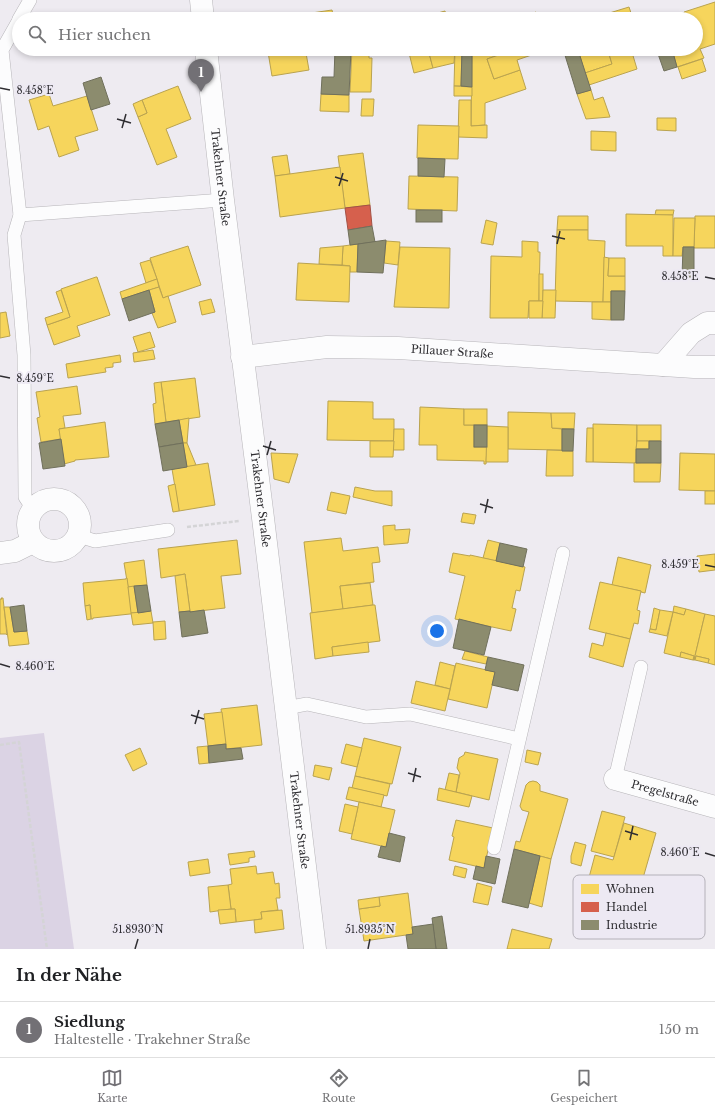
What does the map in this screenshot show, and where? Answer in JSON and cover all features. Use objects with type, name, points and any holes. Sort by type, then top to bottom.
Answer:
[{"type":"street","points":[[201,0],[202,12]]},
{"type":"street","name":"Trakehner Straße","points":[[207,56],[242,357],[315,949]]},
{"type":"street","points":[[663,365],[691,333],[707,323],[715,323]]},
{"type":"street","name":"Pillauer Straße","points":[[242,357],[327,347],[390,348],[715,367]]},
{"type":"street","points":[[56,499],[68,502],[77,511],[81,523],[79,536],[71,547],[58,552],[44,550],[33,542],[28,532],[28,519],[33,509],[43,501],[56,499]]},
{"type":"street","points":[[0,553],[15,551],[33,542]]},
{"type":"street","name":"Pregelstraße","points":[[615,779],[715,807]]},
{"type":"lane","points":[[23,12],[30,0]]},
{"type":"lane","points":[[12,32],[2,50],[20,215],[14,235],[24,355],[25,497],[33,509]]},
{"type":"lane","points":[[20,215],[223,200]]},
{"type":"lane","points":[[79,536],[95,541],[168,530]]},
{"type":"lane","points":[[494,848],[563,554]]},
{"type":"lane","points":[[615,779],[641,667]]},
{"type":"lane","points":[[286,708],[307,704],[366,717],[410,714],[519,739]]},
{"type":"path","points":[[168,530],[263,518]]},
{"type":"path","points":[[0,744],[19,742],[47,949]]},
{"type":"shaded area","points":[[44,733],[74,949],[0,949],[0,738]]},
{"type":"building: Wohnen","points":[[715,2],[715,44],[703,48],[703,12],[684,12]]},
{"type":"building: Wohnen","points":[[629,7],[631,12],[613,12]]},
{"type":"building: Wohnen","points":[[332,10],[332,12],[318,12]]},
{"type":"building: Wohnen","points":[[269,56],[307,56],[309,70],[272,76]]},
{"type":"building: Wohnen","points":[[352,56],[369,56],[369,58],[372,58],[371,92],[350,92]]},
{"type":"building: Wohnen","points":[[410,56],[430,56],[433,68],[414,73]]},
{"type":"building: Wohnen","points":[[430,56],[454,56],[454,63],[433,68]]},
{"type":"building: Wohnen","points":[[455,56],[462,56],[461,86],[454,86]]},
{"type":"building: Wohnen","points":[[472,56],[496,56],[487,59],[494,79],[520,70],[526,89],[485,103],[485,125],[471,126]]},
{"type":"building: Wohnen","points":[[496,56],[529,56],[517,60],[520,70],[494,79],[487,59]]},
{"type":"building: Wohnen","points":[[580,56],[610,56],[612,64],[585,73]]},
{"type":"building: Wohnen","points":[[610,56],[633,56],[637,69],[589,85],[585,73],[612,64]]},
{"type":"building: Wohnen","points":[[674,56],[703,56],[704,58],[677,67]]},
{"type":"building: Wohnen","points":[[702,59],[706,71],[682,79],[678,67]]},
{"type":"building: Wohnen","points":[[178,86],[191,119],[166,129],[177,157],[157,165],[138,117],[147,113],[142,100]]},
{"type":"building: Wohnen","points":[[454,86],[472,87],[472,96],[454,96]]},
{"type":"building: Wohnen","points":[[591,90],[594,100],[603,97],[610,117],[586,119],[577,94]]},
{"type":"building: Wohnen","points":[[49,94],[53,106],[87,96],[98,130],[75,137],[79,150],[59,157],[49,126],[38,130],[29,100]]},
{"type":"building: Wohnen","points":[[321,94],[349,95],[349,112],[320,111]]},
{"type":"building: Wohnen","points":[[362,99],[374,99],[373,116],[361,116]]},
{"type":"building: Wohnen","points":[[142,100],[147,113],[138,117],[133,104]]},
{"type":"building: Wohnen","points":[[459,100],[471,100],[471,126],[487,125],[487,138],[458,137]]},
{"type":"building: Wohnen","points":[[657,118],[676,118],[676,131],[657,130]]},
{"type":"building: Wohnen","points":[[418,125],[459,126],[458,159],[417,158]]},
{"type":"building: Wohnen","points":[[591,131],[616,132],[616,151],[591,150]]},
{"type":"building: Wohnen","points":[[363,153],[370,205],[345,208],[338,156]]},
{"type":"building: Wohnen","points":[[287,155],[290,174],[275,176],[272,157]]},
{"type":"building: Wohnen","points":[[340,167],[345,208],[280,217],[275,176]]},
{"type":"building: Wohnen","points":[[409,176],[458,177],[457,211],[408,209]]},
{"type":"building: Wohnen","points":[[656,210],[674,210],[673,215],[655,215]]},
{"type":"building: Wohnen","points":[[626,214],[673,215],[673,256],[663,256],[663,246],[626,246]]},
{"type":"building: Wohnen","points":[[558,216],[588,216],[588,230],[557,230]]},
{"type":"building: Wohnen","points":[[695,216],[715,216],[715,248],[694,248]]},
{"type":"building: Wohnen","points":[[674,218],[695,218],[694,247],[683,247],[682,256],[673,256]]},
{"type":"building: Wohnen","points":[[486,220],[497,223],[493,245],[481,243]]},
{"type":"building: Wohnen","points":[[557,230],[588,230],[588,240],[605,241],[603,302],[555,301]]},
{"type":"building: Wohnen","points":[[386,241],[400,242],[398,265],[384,263]]},
{"type":"building: Wohnen","points":[[522,241],[538,242],[538,252],[540,252],[539,301],[529,301],[528,318],[490,318],[491,256],[522,257]]},
{"type":"building: Wohnen","points":[[358,244],[357,272],[350,272],[350,266],[342,265],[343,246]]},
{"type":"building: Wohnen","points":[[188,246],[201,285],[163,298],[150,258]]},
{"type":"building: Wohnen","points":[[343,246],[342,265],[319,264],[320,248]]},
{"type":"building: Wohnen","points":[[400,247],[450,248],[449,308],[394,307]]},
{"type":"building: Wohnen","points":[[604,257],[609,258],[608,276],[625,276],[625,291],[611,291],[611,302],[603,302]]},
{"type":"building: Wohnen","points":[[609,258],[625,258],[625,276],[608,276]]},
{"type":"building: Wohnen","points":[[150,260],[157,279],[146,283],[140,263]]},
{"type":"building: Wohnen","points":[[298,263],[350,266],[349,302],[296,300]]},
{"type":"building: Wohnen","points":[[539,274],[543,274],[543,301],[539,301]]},
{"type":"building: Wohnen","points":[[96,277],[110,315],[77,326],[80,336],[54,345],[47,325],[70,317],[61,289]]},
{"type":"building: Wohnen","points":[[157,279],[159,287],[122,299],[120,292]]},
{"type":"building: Wohnen","points":[[159,287],[163,298],[168,296],[176,322],[158,328],[152,313],[155,312],[149,290]]},
{"type":"building: Wohnen","points":[[61,290],[70,317],[47,325],[45,318],[63,312],[56,292]]},
{"type":"building: Wohnen","points":[[543,290],[556,290],[555,318],[542,318]]},
{"type":"building: Wohnen","points":[[211,299],[215,312],[202,315],[199,302]]},
{"type":"building: Wohnen","points":[[529,301],[543,301],[542,318],[529,318]]},
{"type":"building: Wohnen","points":[[592,302],[611,302],[611,320],[592,319]]},
{"type":"building: Wohnen","points":[[6,312],[10,336],[0,338],[0,313]]},
{"type":"building: Wohnen","points":[[150,332],[155,347],[138,352],[133,337]]},
{"type":"building: Wohnen","points":[[153,350],[155,359],[134,362],[133,353]]},
{"type":"building: Wohnen","points":[[120,355],[121,362],[113,363],[113,367],[105,368],[106,372],[68,378],[66,364]]},
{"type":"building: Wohnen","points":[[195,378],[200,417],[166,422],[161,382]]},
{"type":"building: Wohnen","points":[[161,382],[166,422],[155,424],[153,404],[156,403],[154,383]]},
{"type":"building: Wohnen","points":[[77,386],[81,414],[63,416],[65,428],[59,429],[61,439],[41,442],[37,418],[40,417],[36,392]]},
{"type":"building: Wohnen","points":[[328,401],[373,402],[373,419],[394,419],[394,441],[327,440]]},
{"type":"building: Wohnen","points":[[420,407],[464,409],[464,425],[474,425],[474,447],[487,447],[486,464],[484,464],[484,461],[437,460],[437,445],[419,445]]},
{"type":"building: Wohnen","points":[[464,409],[487,409],[487,425],[464,425]]},
{"type":"building: Wohnen","points":[[508,412],[551,413],[552,428],[562,429],[562,450],[508,449]]},
{"type":"building: Wohnen","points":[[551,413],[575,413],[574,429],[552,428]]},
{"type":"building: Wohnen","points":[[189,418],[187,443],[183,443],[179,420]]},
{"type":"building: Wohnen","points":[[105,422],[109,457],[75,460],[64,464],[59,429]]},
{"type":"building: Wohnen","points":[[593,424],[637,425],[636,463],[593,462]]},
{"type":"building: Wohnen","points":[[637,425],[661,425],[661,441],[637,441]]},
{"type":"building: Wohnen","points":[[487,426],[508,427],[508,462],[486,462]]},
{"type":"building: Wohnen","points":[[587,428],[593,428],[593,462],[586,462]]},
{"type":"building: Wohnen","points":[[394,429],[404,429],[404,450],[393,450]]},
{"type":"building: Wohnen","points":[[370,441],[394,441],[393,457],[370,457]]},
{"type":"building: Wohnen","points":[[637,441],[649,441],[649,449],[636,449]]},
{"type":"building: Wohnen","points":[[183,443],[187,443],[196,465],[187,467]]},
{"type":"building: Wohnen","points":[[547,450],[573,451],[573,476],[546,476]]},
{"type":"building: Wohnen","points":[[271,453],[298,454],[289,483],[274,479]]},
{"type":"building: Wohnen","points":[[680,453],[715,454],[715,491],[679,490]]},
{"type":"building: Wohnen","points":[[208,463],[215,505],[179,511],[172,469]]},
{"type":"building: Wohnen","points":[[634,463],[661,463],[660,482],[634,482]]},
{"type":"building: Wohnen","points":[[175,484],[179,511],[173,512],[168,486]]},
{"type":"building: Wohnen","points":[[355,487],[375,491],[392,491],[392,506],[353,497]]},
{"type":"building: Wohnen","points":[[705,491],[715,491],[715,504],[705,504]]},
{"type":"building: Wohnen","points":[[331,492],[350,496],[346,514],[327,510]]},
{"type":"building: Wohnen","points":[[463,513],[476,515],[474,524],[461,522]]},
{"type":"building: Wohnen","points":[[395,525],[395,530],[410,529],[408,543],[384,545],[383,526]]},
{"type":"building: Wohnen","points":[[341,538],[343,551],[378,547],[380,562],[372,563],[374,582],[340,586],[343,609],[312,613],[304,542]]},
{"type":"building: Wohnen","points":[[237,540],[241,574],[221,576],[225,608],[190,612],[185,574],[161,578],[158,549]]},
{"type":"building: Wohnen","points":[[488,540],[500,543],[496,561],[483,558]]},
{"type":"building: Wohnen","points":[[453,553],[470,555],[525,567],[520,591],[516,590],[512,608],[516,609],[511,631],[455,619],[465,576],[449,572]]},
{"type":"building: Wohnen","points":[[715,554],[715,570],[699,572],[697,556]]},
{"type":"building: Wohnen","points":[[618,557],[651,565],[645,593],[612,585]]},
{"type":"building: Wohnen","points":[[144,560],[147,585],[128,587],[124,563]]},
{"type":"building: Wohnen","points":[[185,574],[190,611],[179,612],[175,576]]},
{"type":"building: Wohnen","points":[[126,578],[132,614],[91,619],[90,605],[85,606],[83,583]]},
{"type":"building: Wohnen","points":[[600,582],[641,591],[637,610],[640,611],[638,624],[634,623],[630,639],[589,629]]},
{"type":"building: Wohnen","points":[[370,583],[373,605],[343,609],[340,586]]},
{"type":"building: Wohnen","points":[[134,586],[138,613],[131,613],[128,587]]},
{"type":"building: Wohnen","points":[[1,598],[3,598],[7,635],[0,634]]},
{"type":"building: Wohnen","points":[[90,605],[91,619],[87,620],[85,606]]},
{"type":"building: Wohnen","points":[[375,605],[380,641],[332,647],[333,656],[315,659],[310,613]]},
{"type":"building: Wohnen","points":[[674,606],[686,609],[684,615],[673,612]]},
{"type":"building: Wohnen","points":[[4,607],[10,607],[14,632],[27,631],[29,644],[9,646]]},
{"type":"building: Wohnen","points":[[654,608],[660,610],[656,630],[650,629]]},
{"type":"building: Wohnen","points":[[686,609],[705,614],[694,660],[694,656],[681,652],[680,657],[664,653],[673,612],[684,615]]},
{"type":"building: Wohnen","points":[[660,610],[673,612],[667,636],[649,632],[650,629],[656,630]]},
{"type":"building: Wohnen","points":[[151,611],[153,623],[133,625],[131,613]]},
{"type":"building: Wohnen","points":[[705,614],[715,616],[715,665],[708,663],[709,659],[696,656],[694,660]]},
{"type":"building: Wohnen","points":[[165,621],[166,639],[154,640],[153,622]]},
{"type":"building: Wohnen","points":[[606,633],[630,639],[623,667],[589,657],[592,643],[603,646]]},
{"type":"building: Wohnen","points":[[368,642],[369,652],[333,656],[332,647]]},
{"type":"building: Wohnen","points":[[465,651],[488,657],[486,664],[462,659]]},
{"type":"building: Wohnen","points":[[681,652],[694,656],[693,660],[680,657]]},
{"type":"building: Wohnen","points":[[696,656],[709,659],[708,663],[695,660]]},
{"type":"building: Wohnen","points":[[440,662],[455,666],[450,689],[435,685]]},
{"type":"building: Wohnen","points":[[456,663],[495,672],[487,708],[448,699]]},
{"type":"building: Wohnen","points":[[416,681],[450,689],[445,711],[411,703]]},
{"type":"building: Wohnen","points":[[257,705],[262,745],[226,749],[221,709]]},
{"type":"building: Wohnen","points":[[222,712],[226,744],[208,746],[204,714]]},
{"type":"building: Wohnen","points":[[364,738],[401,747],[392,784],[355,776]]},
{"type":"building: Wohnen","points":[[346,744],[362,748],[357,767],[341,763]]},
{"type":"building: Wohnen","points":[[208,746],[209,763],[199,764],[197,747]]},
{"type":"building: Wohnen","points":[[140,748],[147,764],[133,771],[125,755]]},
{"type":"building: Wohnen","points":[[527,750],[541,753],[538,765],[525,762]]},
{"type":"building: Wohnen","points":[[465,752],[498,759],[489,800],[456,792],[460,773],[457,768],[459,758],[464,755]]},
{"type":"building: Wohnen","points":[[315,765],[332,768],[329,780],[313,776]]},
{"type":"building: Wohnen","points":[[449,773],[459,775],[456,792],[445,790]]},
{"type":"building: Wohnen","points":[[355,776],[390,784],[387,796],[352,788]]},
{"type":"building: Wohnen","points":[[533,781],[540,785],[540,791],[568,799],[551,859],[514,849],[516,841],[520,842],[529,812],[522,810],[520,806],[526,785]]},
{"type":"building: Wohnen","points":[[349,787],[384,795],[381,807],[346,799]]},
{"type":"building: Wohnen","points":[[439,788],[472,796],[469,807],[437,800]]},
{"type":"building: Wohnen","points":[[359,802],[395,810],[386,847],[351,839]]},
{"type":"building: Wohnen","points":[[345,804],[358,807],[352,834],[339,831]]},
{"type":"building: Wohnen","points":[[602,811],[625,817],[614,857],[591,851]]},
{"type":"building: Wohnen","points":[[456,820],[493,828],[484,868],[449,860]]},
{"type":"building: Wohnen","points":[[624,823],[656,833],[644,875],[590,875],[595,855],[613,860]]},
{"type":"building: Wohnen","points":[[575,842],[586,845],[581,866],[571,863],[571,856]]},
{"type":"building: Wohnen","points":[[254,851],[255,857],[249,858],[249,862],[230,865],[228,854]]},
{"type":"building: Wohnen","points":[[540,856],[551,859],[542,907],[529,903]]},
{"type":"building: Wohnen","points":[[208,859],[210,873],[190,876],[188,862]]},
{"type":"building: Wohnen","points":[[256,866],[257,874],[273,872],[275,884],[279,883],[280,898],[276,898],[278,910],[261,912],[262,919],[236,922],[235,909],[231,909],[228,885],[232,884],[230,869]]},
{"type":"building: Wohnen","points":[[455,866],[467,869],[465,878],[453,875]]},
{"type":"building: Wohnen","points":[[477,883],[492,887],[488,905],[473,902]]},
{"type":"building: Wohnen","points":[[228,885],[231,909],[210,912],[208,887]]},
{"type":"building: Wohnen","points":[[408,893],[413,934],[364,941],[359,909],[380,906],[379,897]]},
{"type":"building: Wohnen","points":[[379,897],[380,906],[359,909],[358,900]]},
{"type":"building: Wohnen","points":[[235,909],[236,922],[220,924],[218,910]]},
{"type":"building: Wohnen","points":[[282,910],[284,929],[255,933],[254,920],[262,919],[261,912]]},
{"type":"building: Wohnen","points":[[512,929],[552,939],[549,949],[507,949]]},
{"type":"building: Handel","points":[[370,205],[372,226],[348,230],[345,208]]},
{"type":"building: Industrie","points":[[335,56],[351,56],[349,95],[321,94],[322,77],[334,77]]},
{"type":"building: Industrie","points":[[462,56],[472,56],[472,87],[461,86]]},
{"type":"building: Industrie","points":[[565,56],[580,56],[591,90],[577,94]]},
{"type":"building: Industrie","points":[[659,56],[674,56],[677,67],[664,71]]},
{"type":"building: Industrie","points":[[101,77],[110,104],[91,110],[83,83]]},
{"type":"building: Industrie","points":[[418,158],[445,159],[444,177],[418,176]]},
{"type":"building: Industrie","points":[[416,210],[442,210],[442,222],[416,222]]},
{"type":"building: Industrie","points":[[372,226],[375,242],[350,245],[348,230]]},
{"type":"building: Industrie","points":[[386,240],[383,273],[357,272],[358,244]]},
{"type":"building: Industrie","points":[[683,247],[694,247],[694,277],[682,277]]},
{"type":"building: Industrie","points":[[149,290],[155,312],[129,321],[122,299]]},
{"type":"building: Industrie","points":[[611,291],[625,291],[624,320],[611,320]]},
{"type":"building: Industrie","points":[[179,420],[183,443],[159,447],[155,424]]},
{"type":"building: Industrie","points":[[474,425],[487,425],[487,447],[474,447]]},
{"type":"building: Industrie","points":[[562,429],[574,429],[573,451],[562,451]]},
{"type":"building: Industrie","points":[[61,439],[65,466],[43,469],[39,443]]},
{"type":"building: Industrie","points":[[649,441],[661,441],[661,463],[636,463],[636,449],[649,449]]},
{"type":"building: Industrie","points":[[183,443],[187,467],[163,471],[159,447]]},
{"type":"building: Industrie","points":[[500,543],[527,549],[523,567],[496,561]]},
{"type":"building: Industrie","points":[[147,585],[151,611],[138,613],[134,586]]},
{"type":"building: Industrie","points":[[24,605],[27,631],[14,632],[10,607]]},
{"type":"building: Industrie","points":[[204,610],[208,633],[182,637],[179,612]]},
{"type":"building: Industrie","points":[[459,619],[491,627],[484,655],[453,648]]},
{"type":"building: Industrie","points":[[488,657],[524,665],[518,691],[492,685],[495,672],[485,670]]},
{"type":"building: Industrie","points":[[226,744],[226,749],[241,748],[243,759],[209,763],[208,746]]},
{"type":"building: Industrie","points":[[389,833],[405,837],[400,862],[378,857],[381,846],[386,847]]},
{"type":"building: Industrie","points":[[514,849],[540,856],[528,908],[502,902]]},
{"type":"building: Industrie","points":[[486,856],[500,859],[495,884],[473,879],[476,866],[484,868]]},
{"type":"building: Industrie","points":[[442,916],[447,949],[436,949],[432,918]]},
{"type":"building: Industrie","points":[[433,924],[436,949],[408,949],[406,935],[413,934],[412,927]]},
{"type":"place","name":"Siedlung","points":[[201,92]]}]
